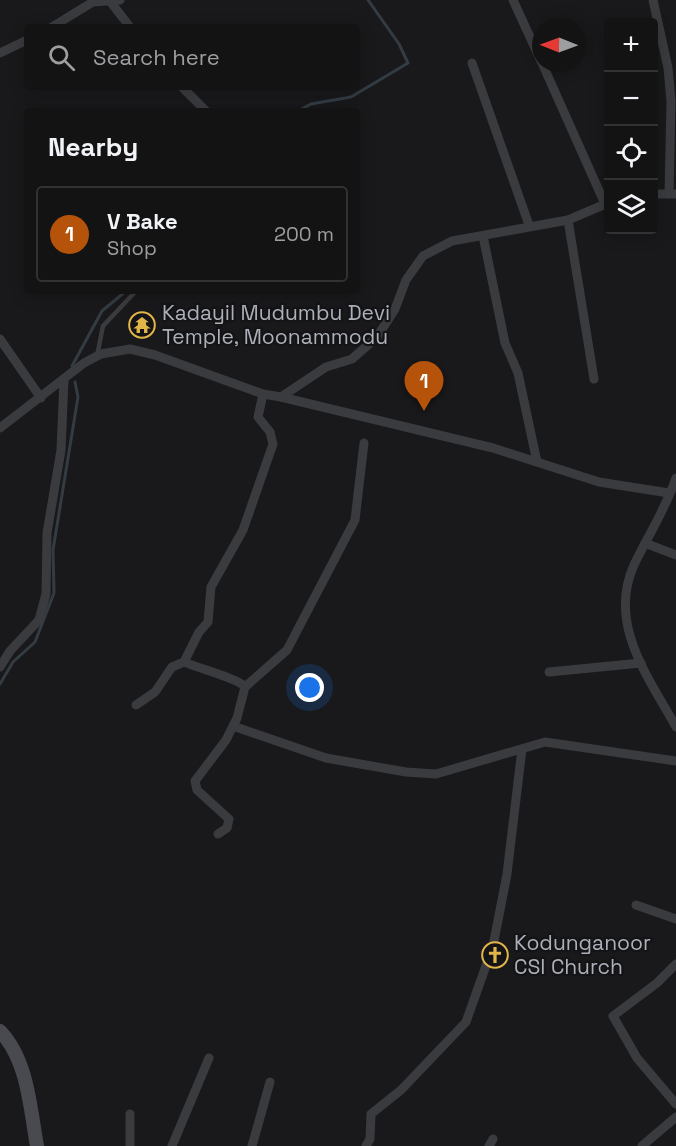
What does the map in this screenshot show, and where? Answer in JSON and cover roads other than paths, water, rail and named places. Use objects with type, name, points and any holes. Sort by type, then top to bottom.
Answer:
[{"type":"main road","points":[[0,1031],[15,1052],[24,1077],[37,1146]]},
{"type":"street","points":[[109,0],[128,24]]},
{"type":"street","points":[[56,24],[88,4],[120,0]]},
{"type":"street","points":[[513,0],[532,42]]},
{"type":"street","points":[[653,0],[668,69],[671,101],[672,194]]},
{"type":"street","points":[[0,53],[24,41]]},
{"type":"street","points":[[472,63],[529,225]]},
{"type":"street","points":[[546,72],[604,198]]},
{"type":"street","points":[[185,90],[203,108]]},
{"type":"street","points":[[281,397],[326,367],[352,359],[377,337],[395,309],[406,280],[423,256],[453,241],[529,225],[568,220],[604,205]]},
{"type":"street","points":[[568,220],[594,379]]},
{"type":"street","points":[[483,236],[505,343],[518,373],[537,462]]},
{"type":"street","points":[[0,339],[41,398]]},
{"type":"street","points":[[0,428],[97,356],[130,349],[154,355],[263,394],[493,448],[599,482],[669,493]]},
{"type":"street","points":[[0,667],[10,651],[39,620],[46,594],[47,533],[61,450],[64,380]]},
{"type":"street","points":[[136,705],[155,692],[172,667],[184,662],[210,618],[211,587],[243,530],[273,444],[270,432],[258,417],[263,394]]},
{"type":"street","points":[[218,834],[227,828],[229,819],[197,790],[195,781],[212,761],[233,726],[245,687],[287,650],[355,520],[364,444]]},
{"type":"street","points":[[676,478],[629,579],[626,604],[628,633],[641,663],[676,727]]},
{"type":"street","points":[[645,543],[676,555]]},
{"type":"street","points":[[184,662],[206,672],[238,680],[245,687]]},
{"type":"street","points":[[549,672],[641,663]]},
{"type":"street","points":[[233,726],[326,758],[406,772],[436,774],[545,742],[676,761]]},
{"type":"street","points":[[366,1146],[370,1139],[371,1114],[401,1090],[466,1022],[493,946],[507,874],[522,748]]},
{"type":"street","points":[[636,905],[676,920]]},
{"type":"street","points":[[676,964],[657,983],[613,1016],[637,1058],[676,1104]]},
{"type":"street","points":[[172,1146],[208,1058]]},
{"type":"street","points":[[252,1146],[270,1082]]},
{"type":"street","points":[[130,1114],[130,1146]]},
{"type":"street","points":[[642,1146],[676,1117]]},
{"type":"lane","points":[[97,356],[103,326],[133,294]]},
{"type":"waterway","points":[[304,108],[311,104],[351,97],[408,63],[399,44],[368,0]]},
{"type":"waterway","points":[[72,366],[102,311],[122,294]]},
{"type":"waterway","points":[[0,684],[13,662],[35,642],[54,593],[53,550],[78,397],[75,382]]},
{"type":"place","name":"Kadayil Mudumbu Devi Temple, Moonammodu","points":[[142,325]]},
{"type":"place","name":"V Bake","points":[[424,411]]},
{"type":"place","name":"Kodunganoor CSI Church","points":[[495,955]]}]
